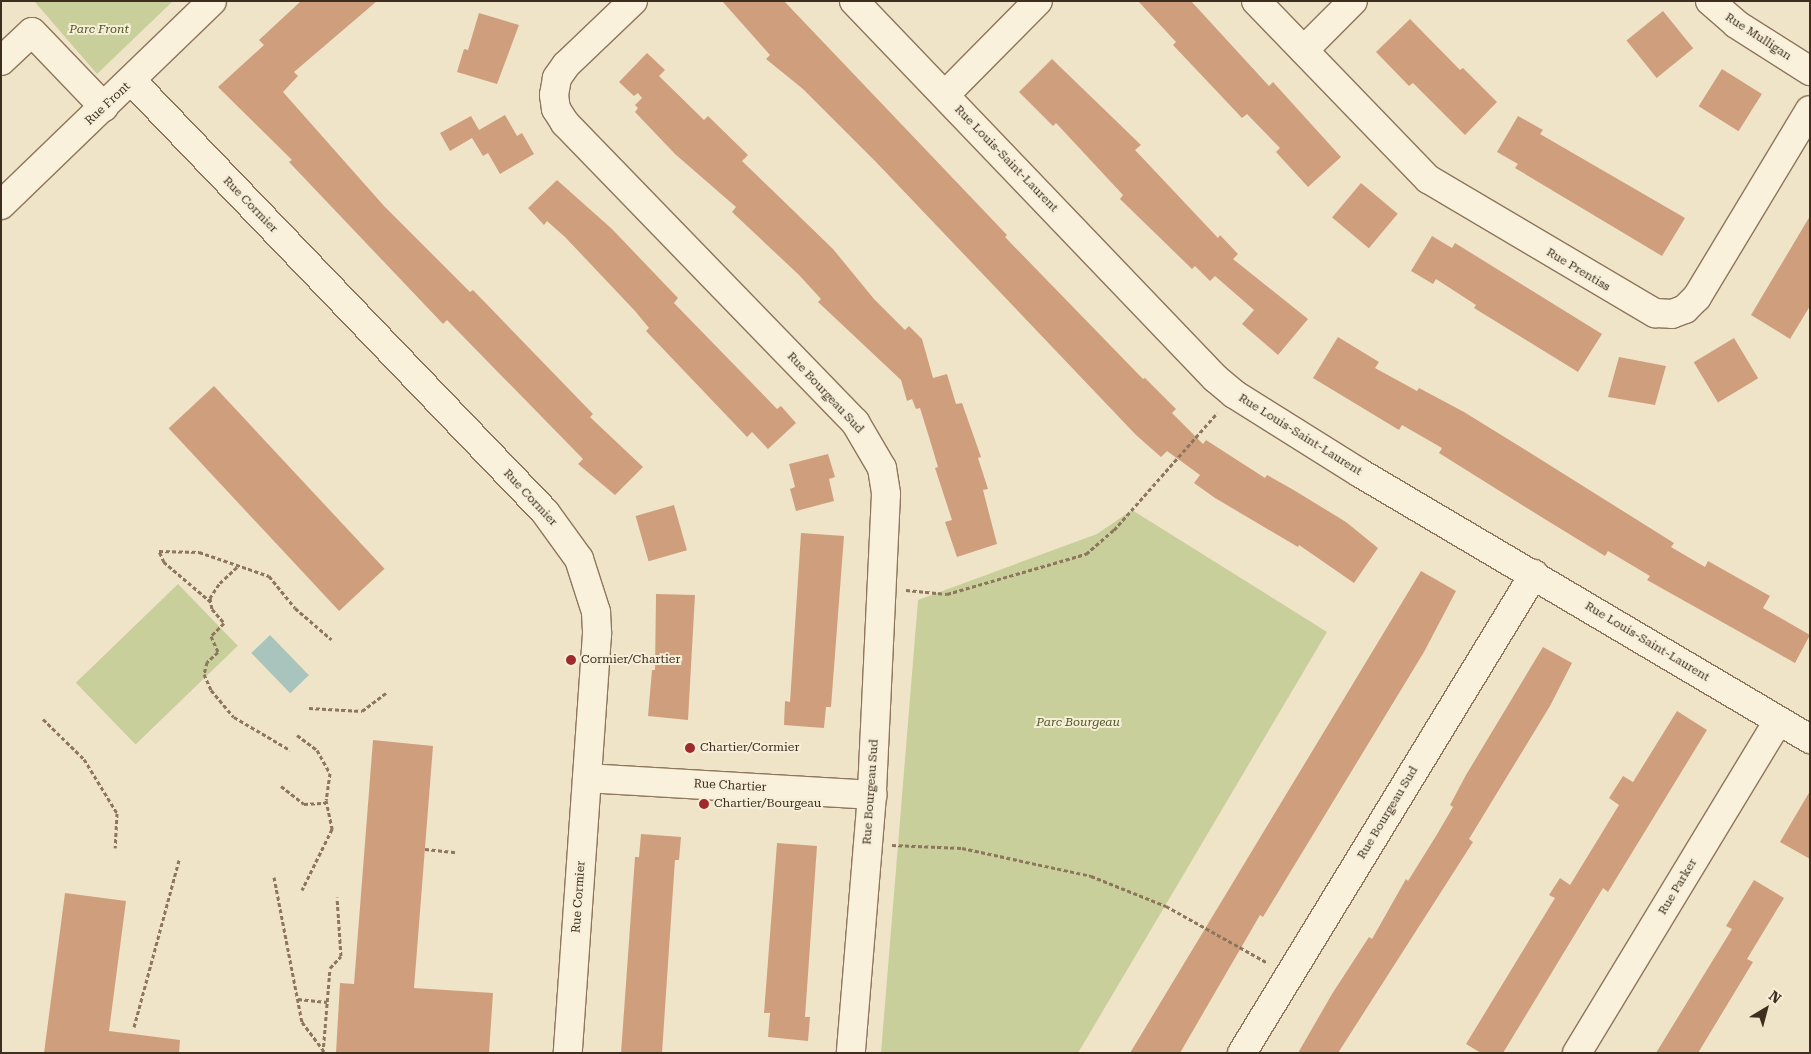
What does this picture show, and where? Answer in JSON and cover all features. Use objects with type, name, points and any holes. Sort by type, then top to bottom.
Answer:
[{"type":"street","name":"Rue Front","points":[[1,205],[132,81],[212,1]]},
{"type":"street","name":"Rue Bourgeau Sud","points":[[633,1],[566,65],[557,78],[554,95],[556,109],[565,123],[855,422],[882,468],[886,494],[872,795],[851,1053]]},
{"type":"street","name":"Rue Louis-Saint-Laurent","points":[[854,1],[1216,378],[1234,394],[1360,473],[1534,574],[1810,739]]},
{"type":"street","points":[[944,95],[1038,1]]},
{"type":"street","name":"Rue Prentiss","points":[[1256,1],[1428,179],[1655,313],[1672,314],[1685,309],[1697,298],[1810,110]]},
{"type":"street","points":[[1304,50],[1353,1]]},
{"type":"street","name":"Rue Mulligan","points":[[1710,1],[1736,24],[1810,71]]},
{"type":"street","points":[[1,61],[32,32],[104,107]]},
{"type":"street","name":"Rue Cormier","points":[[132,81],[565,536],[589,583],[596,612],[588,778],[568,1053]]},
{"type":"street","name":"Rue Bourgeau Sud","points":[[1242,1053],[1534,574]]},
{"type":"street","name":"Rue Parker","points":[[1577,1053],[1778,721]]},
{"type":"street","name":"Rue Chartier","points":[[588,778],[872,795]]},
{"type":"path","points":[[882,586],[947,594],[1086,554],[1114,530],[1234,394]]},
{"type":"path","points":[[211,602],[164,562],[160,551],[199,552],[237,567],[269,576],[295,608],[331,639]]},
{"type":"path","points":[[237,567],[219,584],[210,598],[212,609],[224,623],[211,636],[218,652],[207,662],[204,674],[211,690],[234,717],[290,750]]},
{"type":"path","points":[[310,708],[362,710],[387,692]]},
{"type":"path","points":[[43,719],[84,759],[118,813],[115,848]]},
{"type":"path","points":[[297,736],[317,750],[330,773],[326,803],[332,828],[302,890]]},
{"type":"path","points":[[281,786],[304,804],[326,803]]},
{"type":"path","points":[[868,844],[962,848],[1091,876],[1166,906],[1290,975]]},
{"type":"path","points":[[425,849],[456,852]]},
{"type":"path","points":[[134,1027],[179,860]]},
{"type":"path","points":[[274,877],[302,1022],[323,1051]]},
{"type":"path","points":[[323,1051],[330,968],[341,956],[337,897]]},
{"type":"path","points":[[298,999],[327,1002]]},
{"type":"green space","name":"Parc Front","points":[[34,1],[173,1],[97,74]]},
{"type":"green space","name":"Parc Bourgeau","points":[[1132,510],[1327,632],[1078,1053],[881,1053],[918,600],[1097,534]]},
{"type":"green space","points":[[178,584],[238,646],[136,745],[76,683]]},
{"type":"water","points":[[270,635],[309,675],[290,693],[251,653]]},
{"type":"building","points":[[301,1],[377,1],[294,72],[298,76],[283,92],[384,206],[470,292],[473,290],[593,414],[590,417],[643,467],[615,495],[578,464],[583,459],[447,320],[443,324],[289,162],[292,160],[218,87],[264,45],[259,40]]},
{"type":"building","points":[[722,1],[784,1],[1007,235],[1005,237],[1143,379],[1145,378],[1176,409],[1172,413],[1203,444],[1206,440],[1265,478],[1267,475],[1292,489],[1346,522],[1378,548],[1354,583],[1299,545],[1298,547],[1215,498],[1194,483],[1200,475],[1167,451],[1161,457],[1136,435],[875,161],[803,89],[766,59],[770,55]]},
{"type":"building","points":[[1138,1],[1191,1],[1269,86],[1273,82],[1341,157],[1308,187],[1276,152],[1280,148],[1247,114],[1242,118],[1173,45],[1176,42]]},
{"type":"building","points":[[1663,11],[1693,48],[1657,78],[1626,41]]},
{"type":"building","points":[[479,13],[519,25],[497,84],[457,72],[464,49],[468,50]]},
{"type":"building","points":[[1410,19],[1460,70],[1463,68],[1497,102],[1465,135],[1413,83],[1409,86],[1376,52]]},
{"type":"building","points":[[647,53],[665,70],[659,76],[704,120],[708,116],[748,155],[742,161],[833,249],[874,299],[905,330],[909,326],[922,339],[933,378],[947,374],[956,404],[962,403],[981,457],[978,458],[988,489],[983,490],[997,544],[957,557],[945,522],[952,520],[935,468],[938,467],[920,408],[916,409],[912,399],[907,401],[901,380],[818,302],[821,299],[799,275],[732,212],[736,207],[675,154],[635,112],[638,108],[635,105],[642,98],[638,93],[634,96],[619,82]]},
{"type":"building","points":[[1052,59],[1141,145],[1135,150],[1218,238],[1220,235],[1238,254],[1233,259],[1308,319],[1278,355],[1242,324],[1254,310],[1215,276],[1210,281],[1195,266],[1192,269],[1120,199],[1123,195],[1056,123],[1053,126],[1019,92]]},
{"type":"building","points":[[1722,69],[1762,94],[1739,131],[1699,106]]},
{"type":"building","points":[[505,115],[517,136],[522,133],[534,154],[500,174],[488,153],[483,156],[472,138],[450,151],[440,133],[471,116],[479,130]]},
{"type":"building","points":[[1518,116],[1543,130],[1540,134],[1685,218],[1662,256],[1515,168],[1518,164],[1497,152]]},
{"type":"building","points":[[557,180],[612,229],[678,298],[674,303],[777,409],[781,406],[796,423],[768,449],[752,432],[747,437],[646,331],[649,328],[635,311],[565,237],[547,221],[544,225],[528,208]]},
{"type":"building","points":[[1361,183],[1398,214],[1369,248],[1332,217]]},
{"type":"building","points":[[1810,216],[1810,306],[1790,339],[1751,315]]},
{"type":"building","points":[[1432,236],[1452,248],[1455,243],[1602,334],[1578,372],[1474,308],[1476,305],[1436,279],[1433,284],[1411,271]]},
{"type":"building","points":[[1338,337],[1379,362],[1375,368],[1417,391],[1419,388],[1464,412],[1674,543],[1671,547],[1705,567],[1708,561],[1770,596],[1763,608],[1810,635],[1795,663],[1647,580],[1650,576],[1608,551],[1605,556],[1439,453],[1442,448],[1402,425],[1399,430],[1313,378]]},
{"type":"building","points":[[1734,338],[1758,378],[1718,402],[1694,362]]},
{"type":"building","points":[[1619,357],[1666,366],[1655,405],[1608,397]]},
{"type":"building","points":[[214,386],[384,569],[339,611],[169,428]]},
{"type":"building","points":[[828,454],[835,477],[829,479],[834,501],[796,511],[790,489],[795,487],[789,464]]},
{"type":"building","points":[[674,505],[687,550],[649,561],[636,516]]},
{"type":"building","points":[[801,533],[844,536],[831,707],[826,707],[824,728],[784,725],[785,701],[790,702]]},
{"type":"building","points":[[1421,571],[1456,591],[1424,652],[1263,917],[1260,915],[1180,1053],[1130,1053]]},
{"type":"building","points":[[656,594],[695,595],[688,720],[648,716],[652,670],[655,670]]},
{"type":"building","points":[[1543,647],[1572,663],[1550,706],[1469,839],[1473,842],[1338,1053],[1298,1053],[1332,994],[1369,937],[1372,939],[1406,879],[1408,881],[1436,836],[1453,807],[1450,805],[1466,775]]},
{"type":"building","points":[[1677,711],[1707,730],[1608,892],[1603,888],[1503,1053],[1481,1053],[1466,1044],[1555,898],[1549,895],[1560,878],[1570,885],[1619,805],[1609,798],[1623,776],[1633,782]]},
{"type":"building","points":[[373,740],[433,746],[414,988],[493,993],[489,1053],[336,1053],[340,983],[354,984]]},
{"type":"building","points":[[1810,791],[1810,859],[1780,842]]},
{"type":"building","points":[[641,834],[681,837],[679,860],[675,860],[662,1053],[621,1053],[635,857],[639,857]]},
{"type":"building","points":[[777,843],[817,846],[805,1017],[810,1017],[808,1041],[768,1037],[770,1013],[764,1013]]},
{"type":"building","points":[[1754,880],[1784,898],[1747,959],[1753,962],[1698,1053],[1656,1053],[1732,929],[1726,926]]},
{"type":"building","points":[[65,893],[126,901],[109,1031],[180,1040],[179,1053],[44,1053]]},
{"type":"place","name":"Cormier/Chartier","points":[[571,660]]},
{"type":"place","name":"Chartier/Cormier","points":[[690,748]]},
{"type":"place","name":"Chartier/Bourgeau","points":[[704,804]]}]
